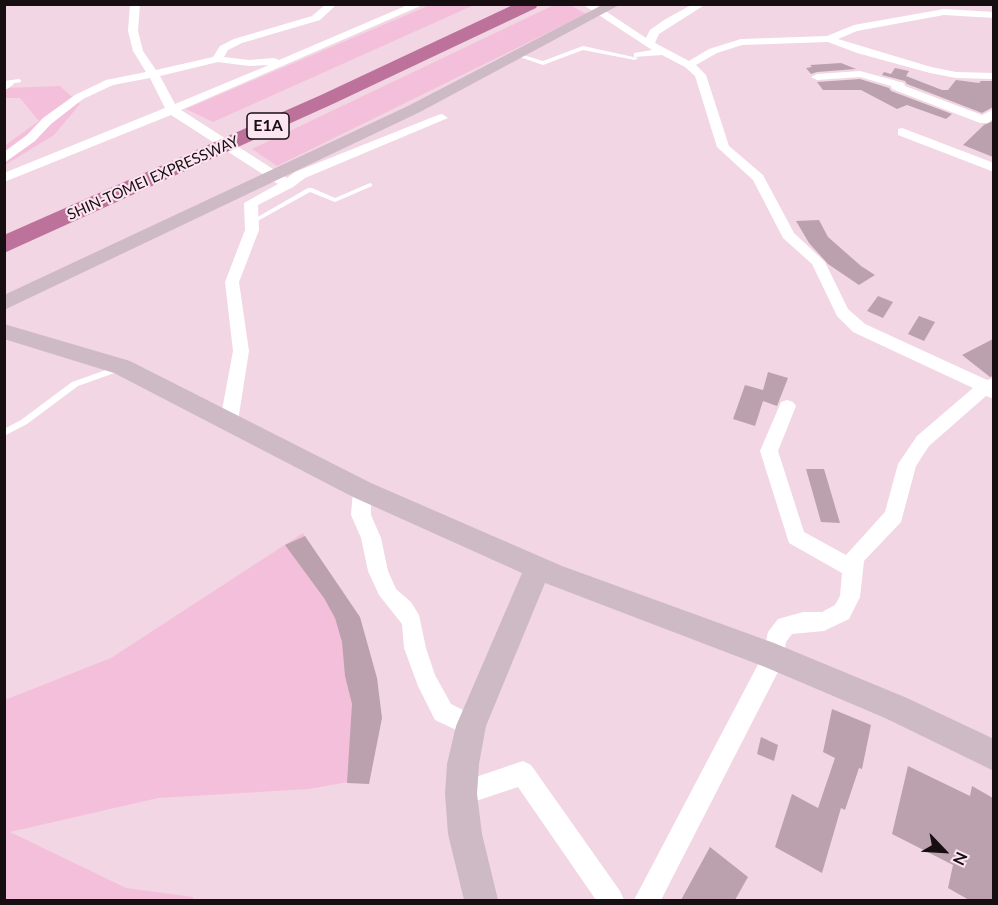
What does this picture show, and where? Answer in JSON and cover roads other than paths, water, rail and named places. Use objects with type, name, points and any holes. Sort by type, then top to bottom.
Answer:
[{"type":"highway","name":"SHIN-TOMEI EXPRESSWAY","points":[[169,149],[493,4]]},
{"type":"highway","name":"SHIN-TOMEI EXPRESSWAY","points":[[4,245],[349,89],[530,4]]},
{"type":"street","points":[[135,4],[133,31],[138,51],[176,113],[276,177],[300,175],[442,118]]},
{"type":"street","points":[[217,59],[224,48],[238,41],[316,18],[332,4]]},
{"type":"street","points":[[4,178],[176,113],[420,4]]},
{"type":"street","points":[[4,303],[276,177],[520,56],[593,9],[615,4]]},
{"type":"street","points":[[649,44],[654,32],[701,4]]},
{"type":"street","points":[[593,9],[662,52],[689,64],[700,75],[723,147],[758,178],[788,235],[818,262],[842,312],[859,328],[878,338],[991,388],[923,441],[907,465],[894,516],[854,558],[850,597],[842,612],[824,621],[785,626],[776,639],[774,657],[647,900]]},
{"type":"street","points":[[689,64],[713,51],[741,42],[829,39],[854,28],[931,14],[959,12],[993,15]]},
{"type":"street","points":[[829,39],[861,51],[930,70],[956,75],[993,76]]},
{"type":"street","points":[[637,57],[662,52]]},
{"type":"street","points":[[4,159],[78,97],[110,82],[200,65],[217,59],[249,63],[291,60]]},
{"type":"street","points":[[930,70],[896,87],[984,120],[993,112]]},
{"type":"street","points":[[817,77],[860,74],[900,85]]},
{"type":"street","points":[[902,132],[993,168]]},
{"type":"street","points":[[229,421],[241,351],[232,282],[252,230],[251,202],[276,177]]},
{"type":"street","points":[[4,331],[122,367],[362,490],[538,568],[774,657],[896,708],[993,756]]},
{"type":"street","points":[[787,406],[769,451],[796,537],[853,569]]},
{"type":"street","points":[[362,490],[361,516],[371,538],[378,571],[389,595],[404,609],[412,622],[416,648],[426,679],[443,712],[471,726]]},
{"type":"street","points":[[481,900],[465,834],[461,794],[463,764],[471,726],[538,568]]},
{"type":"street","points":[[461,794],[524,773],[611,900]]},
{"type":"lane","points":[[520,56],[543,63],[583,48],[637,57]]},
{"type":"lane","points":[[252,222],[310,189],[336,200],[370,185]]},
{"type":"lane","points":[[4,433],[33,416],[75,384],[122,367]]}]
